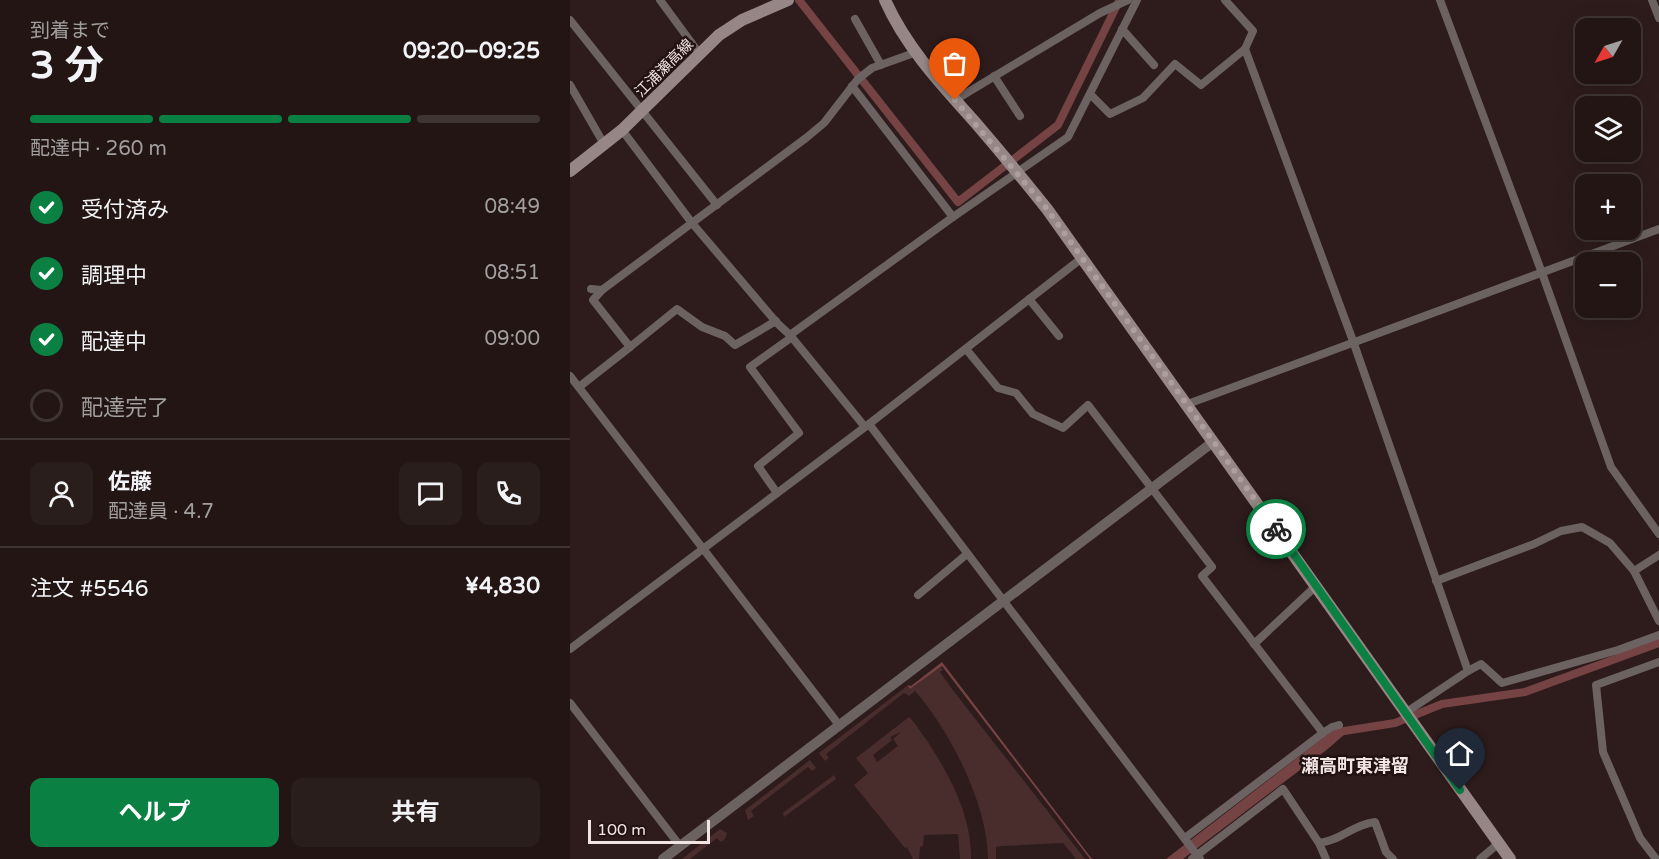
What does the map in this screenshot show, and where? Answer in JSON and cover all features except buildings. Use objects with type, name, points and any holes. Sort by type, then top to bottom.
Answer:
[{"type":"main road","points":[[885,0],[915,53],[960,96],[1082,258],[1510,859]]},
{"type":"main road","name":"江浦瀬高線","points":[[570,171],[622,130],[719,35],[742,20],[784,2]]},
{"type":"street","points":[[660,0],[699,53]]},
{"type":"street","points":[[1103,12],[1111,0]]},
{"type":"street","points":[[960,96],[1103,12],[1128,0]]},
{"type":"street","points":[[777,493],[758,466],[799,433],[750,367],[954,217],[1068,137],[1137,0]]},
{"type":"street","points":[[1090,94],[1110,114],[1143,98],[1175,64],[1201,85],[1245,49],[1253,31],[1225,0]]},
{"type":"street","points":[[1440,0],[1542,273],[1611,467],[1659,534]]},
{"type":"street","points":[[1652,0],[1659,18]]},
{"type":"street","points":[[855,19],[877,66]]},
{"type":"street","points":[[570,20],[717,205]]},
{"type":"street","points":[[1122,29],[1154,65]]},
{"type":"street","points":[[1245,49],[1353,341],[1468,670]]},
{"type":"street","points":[[630,347],[593,300],[602,290],[824,123],[850,88],[877,66],[915,53]]},
{"type":"street","points":[[994,76],[1020,116]]},
{"type":"street","points":[[570,86],[604,144]]},
{"type":"street","points":[[850,88],[954,217]]},
{"type":"street","points":[[622,130],[692,223],[867,426],[968,554],[1185,839],[1196,858],[1283,789],[1319,843],[1326,859]]},
{"type":"street","points":[[1185,405],[1659,229]]},
{"type":"street","points":[[570,649],[867,426],[1082,258]]},
{"type":"street","points":[[591,289],[602,290]]},
{"type":"street","points":[[1029,299],[1059,336]]},
{"type":"street","points":[[579,387],[677,309],[702,327],[725,336],[735,345],[777,322]]},
{"type":"street","points":[[966,349],[998,388],[1016,393],[1033,414],[1053,424],[1063,428],[1088,405],[1212,567],[1202,576],[1323,733]]},
{"type":"street","points":[[570,376],[839,726]]},
{"type":"street","points":[[663,859],[1213,442]]},
{"type":"street","points":[[1436,581],[1534,544],[1561,531],[1582,527],[1610,543],[1634,571],[1659,621]]},
{"type":"street","points":[[918,595],[968,554]]},
{"type":"street","points":[[1634,571],[1659,555]]},
{"type":"street","points":[[1254,644],[1316,586]]},
{"type":"street","points":[[1406,714],[1481,663],[1502,683],[1618,650],[1659,635]]},
{"type":"street","points":[[1656,859],[1640,838],[1603,752],[1596,685],[1659,662]]},
{"type":"street","points":[[570,703],[680,846]]},
{"type":"street","points":[[1185,839],[1323,733],[1339,725]]},
{"type":"street","points":[[1319,843],[1332,840],[1362,824],[1375,822],[1386,852],[1393,859]]},
{"type":"street","points":[[1480,859],[1499,843]]},
{"type":"shaded area","points":[[942,662],[1092,859],[942,666],[910,689],[907,685],[911,686]]},
{"type":"shaded area","points":[[941,667],[943,670],[940,672],[952,689],[1085,859],[1076,859],[1063,843],[996,847],[996,859],[988,859],[982,816],[965,770],[941,726],[915,691],[909,696],[904,693],[826,754],[829,758],[825,761],[819,753],[907,686],[910,689]]},
{"type":"shaded area","points":[[909,717],[935,752],[958,796],[968,827],[971,859],[960,859],[958,834],[924,835],[919,859],[913,859],[907,847],[905,848],[854,785],[868,773],[856,758]],"holes":[[[901,732],[893,739],[898,746],[877,762],[873,755],[892,740],[890,737]]]},
{"type":"shaded area","points":[[1345,728],[1346,733],[1329,748],[1183,859],[1166,859],[1332,731]]},
{"type":"shaded area","points":[[810,760],[816,768],[812,771],[808,767],[751,811],[754,816],[748,820],[745,810]]},
{"type":"shaded area","points":[[834,775],[836,779],[784,817],[783,813]]},
{"type":"shaded area","points":[[720,829],[727,833],[725,839],[721,842],[717,838],[690,859],[682,859]]},
{"type":"waterway","points":[[799,0],[958,202],[1058,125],[1119,1]]},
{"type":"waterway","points":[[1335,735],[1338,732],[1395,723],[1442,704],[1525,692],[1659,643]]},
{"type":"way so far","points":[[955,100],[1047,209],[1185,405],[1276,529]]},
{"type":"district","name":"瀬高町東津留","points":[[1355,766]]},
{"type":"route","points":[[1276,529],[1460,790]]}]
